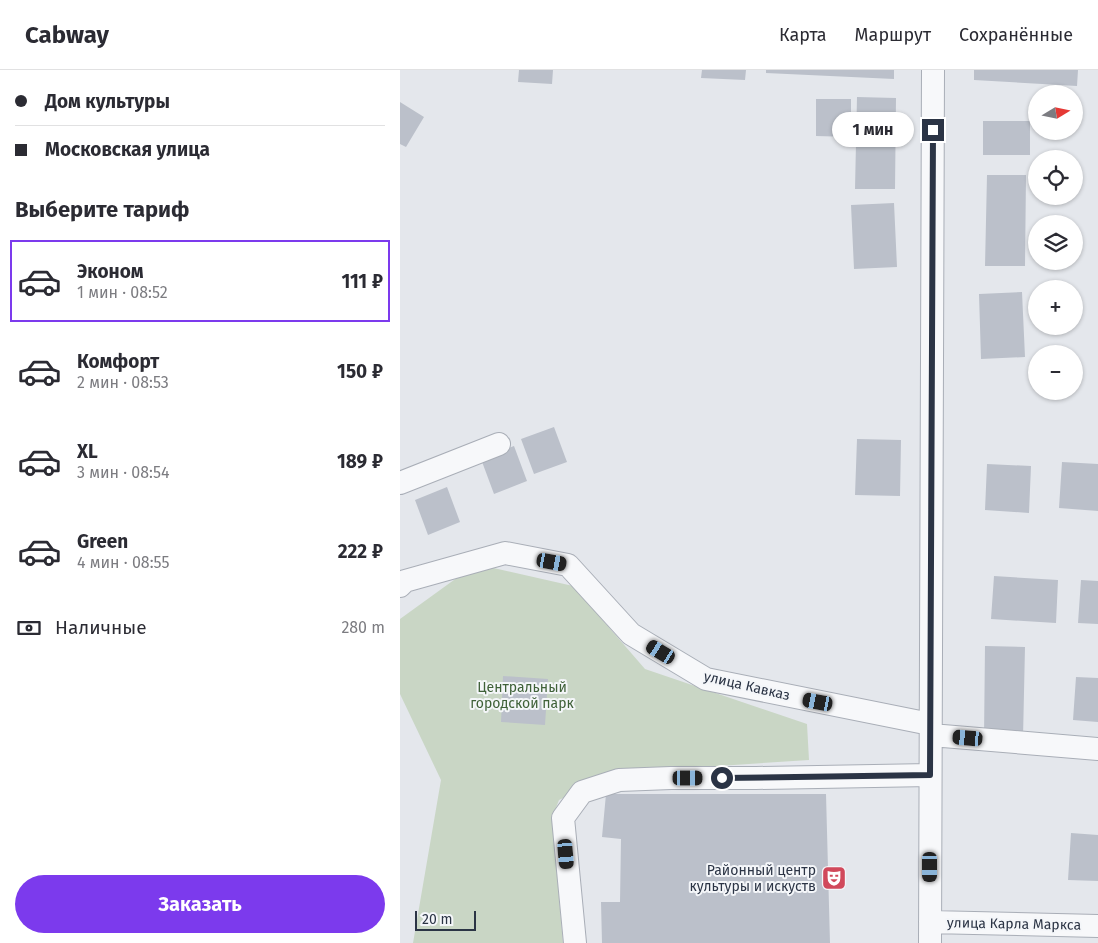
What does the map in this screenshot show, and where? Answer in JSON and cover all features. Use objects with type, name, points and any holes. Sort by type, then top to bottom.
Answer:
[{"type":"street","points":[[930,932],[933,70]]},
{"type":"street","points":[[400,483],[499,444]]},
{"type":"street","name":"улица Кавказ","points":[[400,586],[405,581],[505,553],[568,564],[631,634],[706,679],[930,730],[1098,749]]},
{"type":"street","points":[[575,943],[563,818],[582,792],[619,780],[930,775]]},
{"type":"street","name":"улица Карла Маркса","points":[[930,932],[1098,926]]},
{"type":"green space","name":"Центральный городской парк","points":[[476,564],[573,586],[645,669],[807,724],[809,760],[613,773],[559,800],[552,818],[563,943],[413,943],[441,780],[400,694],[400,619]]},
{"type":"building","points":[[519,70],[553,70],[552,84],[518,82]]},
{"type":"building","points":[[702,70],[746,70],[745,80],[701,78]]},
{"type":"building","points":[[766,70],[894,70],[894,79],[766,73]]},
{"type":"building","points":[[974,70],[1078,70],[1077,85],[974,80]]},
{"type":"building","points":[[857,97],[896,98],[895,189],[855,189]]},
{"type":"building","points":[[816,99],[851,99],[851,137],[816,136]]},
{"type":"building","points":[[400,102],[424,117],[406,147],[400,144]]},
{"type":"building","points":[[983,121],[1028,121],[1030,150],[1028,150],[1028,155],[983,155]]},
{"type":"building","points":[[987,175],[1026,175],[1025,266],[985,266]]},
{"type":"building","points":[[894,203],[897,267],[854,269],[851,205]]},
{"type":"building","points":[[1022,292],[1025,357],[981,359],[979,294]]},
{"type":"building","points":[[554,427],[567,462],[534,474],[521,439]]},
{"type":"building","points":[[857,439],[901,440],[900,496],[855,495]]},
{"type":"building","points":[[514,446],[527,481],[494,494],[481,459]]},
{"type":"building","points":[[1062,462],[1098,464],[1098,511],[1059,508]]},
{"type":"building","points":[[987,464],[1031,466],[1029,513],[985,510]]},
{"type":"building","points":[[447,487],[460,522],[428,535],[415,500]]},
{"type":"building","points":[[994,576],[1058,580],[1056,623],[991,619]]},
{"type":"building","points":[[1081,580],[1098,581],[1098,624],[1078,623]]},
{"type":"building","points":[[985,646],[1025,647],[1023,738],[984,737]]},
{"type":"building","points":[[503,676],[548,679],[545,725],[501,722]]},
{"type":"building","points":[[1076,677],[1098,678],[1098,722],[1073,720]]},
{"type":"building","points":[[606,794],[826,794],[830,943],[602,943],[601,902],[620,902],[621,839],[602,837]]},
{"type":"building","points":[[1071,833],[1098,835],[1098,881],[1068,880]]},
{"type":"place","name":"Районный центр культуры и искуств","points":[[834,878]]},
{"type":"route","points":[[722,778],[930,775],[933,130]]}]
